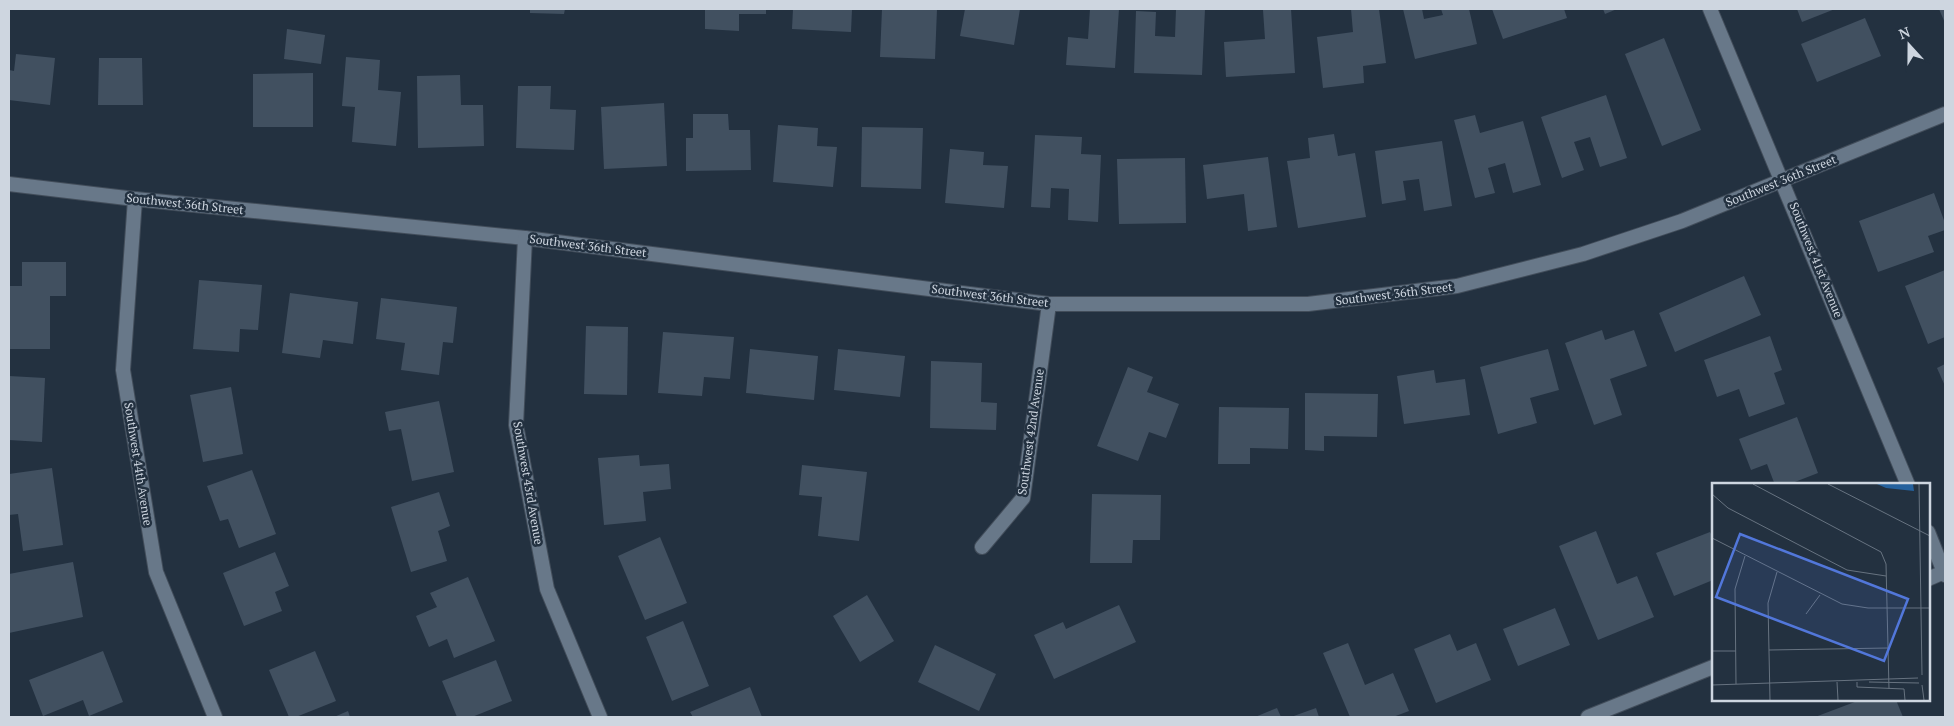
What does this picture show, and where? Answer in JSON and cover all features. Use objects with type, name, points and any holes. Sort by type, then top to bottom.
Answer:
[{"type":"street","name":"Southwest 41st Avenue","points":[[1710,9],[1783,180],[1907,483]]},
{"type":"street","name":"Southwest 36th Street","points":[[9,184],[136,199],[525,238],[1049,304],[1308,304],[1457,286],[1583,254],[1682,221],[1945,114]]},
{"type":"street","name":"Southwest 44th Avenue","points":[[136,199],[122,370],[156,572],[215,717]]},
{"type":"street","name":"Southwest 43rd Avenue","points":[[525,238],[516,425],[547,590],[600,717]]},
{"type":"street","name":"Southwest 42nd Avenue","points":[[982,547],[1023,498],[1049,304]]},
{"type":"street","points":[[1929,534],[1945,574],[1929,579]]},
{"type":"street","points":[[1588,717],[1712,666]]},
{"type":"building","points":[[530,9],[565,9],[564,14],[530,13]]},
{"type":"building","points":[[705,9],[766,9],[766,14],[739,14],[739,31],[705,29]]},
{"type":"building","points":[[793,9],[852,9],[851,32],[792,29]]},
{"type":"building","points":[[882,9],[937,9],[935,59],[880,57]]},
{"type":"building","points":[[965,9],[1020,9],[1014,45],[960,36]]},
{"type":"building","points":[[1090,9],[1119,9],[1115,68],[1066,65],[1068,37],[1088,39]]},
{"type":"building","points":[[1176,9],[1205,9],[1202,75],[1134,73],[1136,11],[1156,12],[1155,36],[1175,37]]},
{"type":"building","points":[[1291,9],[1295,73],[1226,77],[1224,42],[1265,39],[1263,10]]},
{"type":"building","points":[[1351,9],[1379,9],[1386,63],[1363,66],[1364,83],[1323,88],[1317,37],[1353,32]]},
{"type":"building","points":[[1403,9],[1422,9],[1424,19],[1443,15],[1441,9],[1469,9],[1477,44],[1415,59]]},
{"type":"building","points":[[1492,9],[1564,9],[1567,18],[1503,39]]},
{"type":"building","points":[[1603,9],[1617,9],[1605,14]]},
{"type":"building","points":[[1797,9],[1835,9],[1802,22]]},
{"type":"building","points":[[1939,9],[1945,9],[1945,23]]},
{"type":"building","points":[[1865,18],[1881,56],[1817,82],[1801,44]]},
{"type":"building","points":[[287,29],[325,35],[321,64],[284,59]]},
{"type":"building","points":[[1664,38],[1701,130],[1662,146],[1625,54]]},
{"type":"building","points":[[16,54],[55,58],[50,105],[9,100],[9,70],[14,71]]},
{"type":"building","points":[[346,57],[380,60],[378,90],[401,92],[396,146],[352,142],[355,107],[342,106]]},
{"type":"building","points":[[99,58],[142,58],[143,105],[98,105]]},
{"type":"building","points":[[313,73],[313,127],[253,127],[253,74]]},
{"type":"building","points":[[460,75],[461,105],[483,105],[484,146],[418,148],[417,76]]},
{"type":"building","points":[[518,86],[551,86],[550,109],[576,110],[574,150],[516,148]]},
{"type":"building","points":[[1606,95],[1627,158],[1600,167],[1590,137],[1574,142],[1584,170],[1562,178],[1541,117]]},
{"type":"building","points":[[664,103],[667,166],[604,169],[601,107]]},
{"type":"building","points":[[693,114],[728,114],[729,130],[750,130],[751,170],[686,171],[686,138],[693,138]]},
{"type":"building","points":[[1475,115],[1480,133],[1523,121],[1541,185],[1513,193],[1505,163],[1488,168],[1495,193],[1475,198],[1454,120]]},
{"type":"building","points":[[778,125],[818,128],[817,146],[837,147],[833,187],[773,182]]},
{"type":"building","points":[[862,127],[923,128],[921,189],[861,187]]},
{"type":"building","points":[[1334,134],[1338,156],[1355,153],[1366,217],[1298,228],[1287,161],[1310,158],[1308,138]]},
{"type":"building","points":[[1035,135],[1082,137],[1081,154],[1101,155],[1098,222],[1068,220],[1069,189],[1051,188],[1050,208],[1031,207]]},
{"type":"building","points":[[1442,141],[1452,206],[1424,211],[1419,179],[1403,181],[1406,200],[1382,204],[1375,151]]},
{"type":"building","points":[[950,149],[984,152],[983,165],[1008,166],[1004,208],[945,203]]},
{"type":"building","points":[[1268,157],[1277,227],[1248,231],[1244,194],[1207,199],[1203,165]]},
{"type":"building","points":[[1185,158],[1186,223],[1119,224],[1117,159]]},
{"type":"building","points":[[1934,193],[1945,223],[1945,230],[1928,236],[1934,252],[1878,272],[1859,221]]},
{"type":"building","points":[[22,262],[66,262],[66,296],[50,296],[50,349],[9,349],[9,286],[22,286]]},
{"type":"building","points":[[1945,270],[1945,337],[1928,344],[1905,286]]},
{"type":"building","points":[[1744,276],[1761,315],[1675,352],[1659,313]]},
{"type":"building","points":[[199,280],[262,285],[258,330],[240,329],[239,352],[193,349]]},
{"type":"building","points":[[290,293],[358,302],[353,344],[323,340],[320,358],[282,353]]},
{"type":"building","points":[[381,298],[457,307],[453,343],[443,342],[439,375],[401,370],[405,343],[376,339]]},
{"type":"building","points":[[586,326],[628,327],[627,395],[584,394]]},
{"type":"building","points":[[1602,330],[1605,340],[1634,330],[1647,366],[1610,379],[1622,415],[1594,425],[1565,343]]},
{"type":"building","points":[[663,332],[734,337],[730,379],[704,377],[702,396],[658,393]]},
{"type":"building","points":[[1770,336],[1782,370],[1774,373],[1785,404],[1749,417],[1739,389],[1717,397],[1704,360]]},
{"type":"building","points":[[750,349],[818,356],[814,400],[746,393]]},
{"type":"building","points":[[838,349],[905,356],[900,397],[834,390]]},
{"type":"building","points":[[1548,349],[1559,390],[1530,398],[1537,423],[1498,434],[1480,367]]},
{"type":"building","points":[[931,361],[982,363],[981,402],[997,403],[996,430],[930,428]]},
{"type":"building","points":[[1945,364],[1945,386],[1937,368]]},
{"type":"building","points":[[1128,367],[1153,377],[1147,392],[1179,404],[1166,438],[1149,432],[1138,461],[1097,446]]},
{"type":"building","points":[[1434,370],[1436,383],[1465,379],[1470,415],[1404,424],[1397,376]]},
{"type":"building","points":[[9,376],[45,378],[42,442],[9,440]]},
{"type":"building","points":[[231,387],[243,454],[203,462],[190,395]]},
{"type":"building","points":[[1305,393],[1378,394],[1377,437],[1324,436],[1324,451],[1305,450]]},
{"type":"building","points":[[439,401],[454,472],[412,481],[401,429],[389,431],[385,412]]},
{"type":"building","points":[[1219,407],[1289,408],[1288,449],[1250,448],[1250,464],[1218,464]]},
{"type":"building","points":[[1797,417],[1818,473],[1792,483],[1774,483],[1767,464],[1751,470],[1739,439]]},
{"type":"building","points":[[639,455],[640,466],[669,464],[671,489],[643,492],[646,521],[604,525],[598,458]]},
{"type":"building","points":[[802,465],[867,472],[859,541],[818,536],[822,497],[799,495]]},
{"type":"building","points":[[52,468],[63,545],[23,551],[18,514],[9,515],[9,474]]},
{"type":"building","points":[[252,470],[276,534],[239,548],[228,519],[220,521],[207,486]]},
{"type":"building","points":[[439,492],[450,526],[438,531],[447,561],[411,572],[391,507]]},
{"type":"building","points":[[1092,494],[1161,495],[1160,540],[1133,540],[1132,563],[1090,563]]},
{"type":"building","points":[[1596,531],[1617,584],[1637,576],[1654,617],[1598,640],[1559,546]]},
{"type":"building","points":[[1710,532],[1712,536],[1712,580],[1674,596],[1656,553]]},
{"type":"building","points":[[660,537],[687,603],[645,620],[618,556]]},
{"type":"building","points":[[275,552],[289,586],[275,592],[282,611],[244,626],[223,573]]},
{"type":"building","points":[[73,562],[83,617],[9,633],[9,574]]},
{"type":"building","points":[[468,577],[495,641],[454,658],[447,639],[429,647],[416,616],[437,607],[430,593]]},
{"type":"building","points":[[867,595],[894,641],[860,662],[833,616]]},
{"type":"building","points":[[1119,605],[1136,642],[1054,679],[1034,635],[1063,622],[1066,629]]},
{"type":"building","points":[[1555,608],[1570,645],[1518,666],[1503,629]]},
{"type":"building","points":[[683,621],[709,686],[672,701],[646,637]]},
{"type":"building","points":[[1450,634],[1457,651],[1476,643],[1491,680],[1436,703],[1414,649]]},
{"type":"building","points":[[1348,643],[1365,685],[1393,673],[1409,711],[1393,717],[1350,717],[1323,653]]},
{"type":"building","points":[[935,645],[996,674],[979,711],[918,682]]},
{"type":"building","points":[[103,651],[123,702],[89,716],[83,700],[43,716],[29,680]]},
{"type":"building","points":[[315,651],[336,701],[296,717],[289,717],[269,670]]},
{"type":"building","points":[[496,660],[512,701],[472,717],[457,717],[442,681]]},
{"type":"building","points":[[750,687],[762,717],[693,717],[690,712]]},
{"type":"building","points":[[1857,701],[1896,701],[1903,717],[1815,717]]},
{"type":"building","points":[[1277,708],[1281,717],[1255,717]]},
{"type":"building","points":[[1316,708],[1319,717],[1291,717]]},
{"type":"building","points":[[348,711],[350,717],[334,717]]}]
